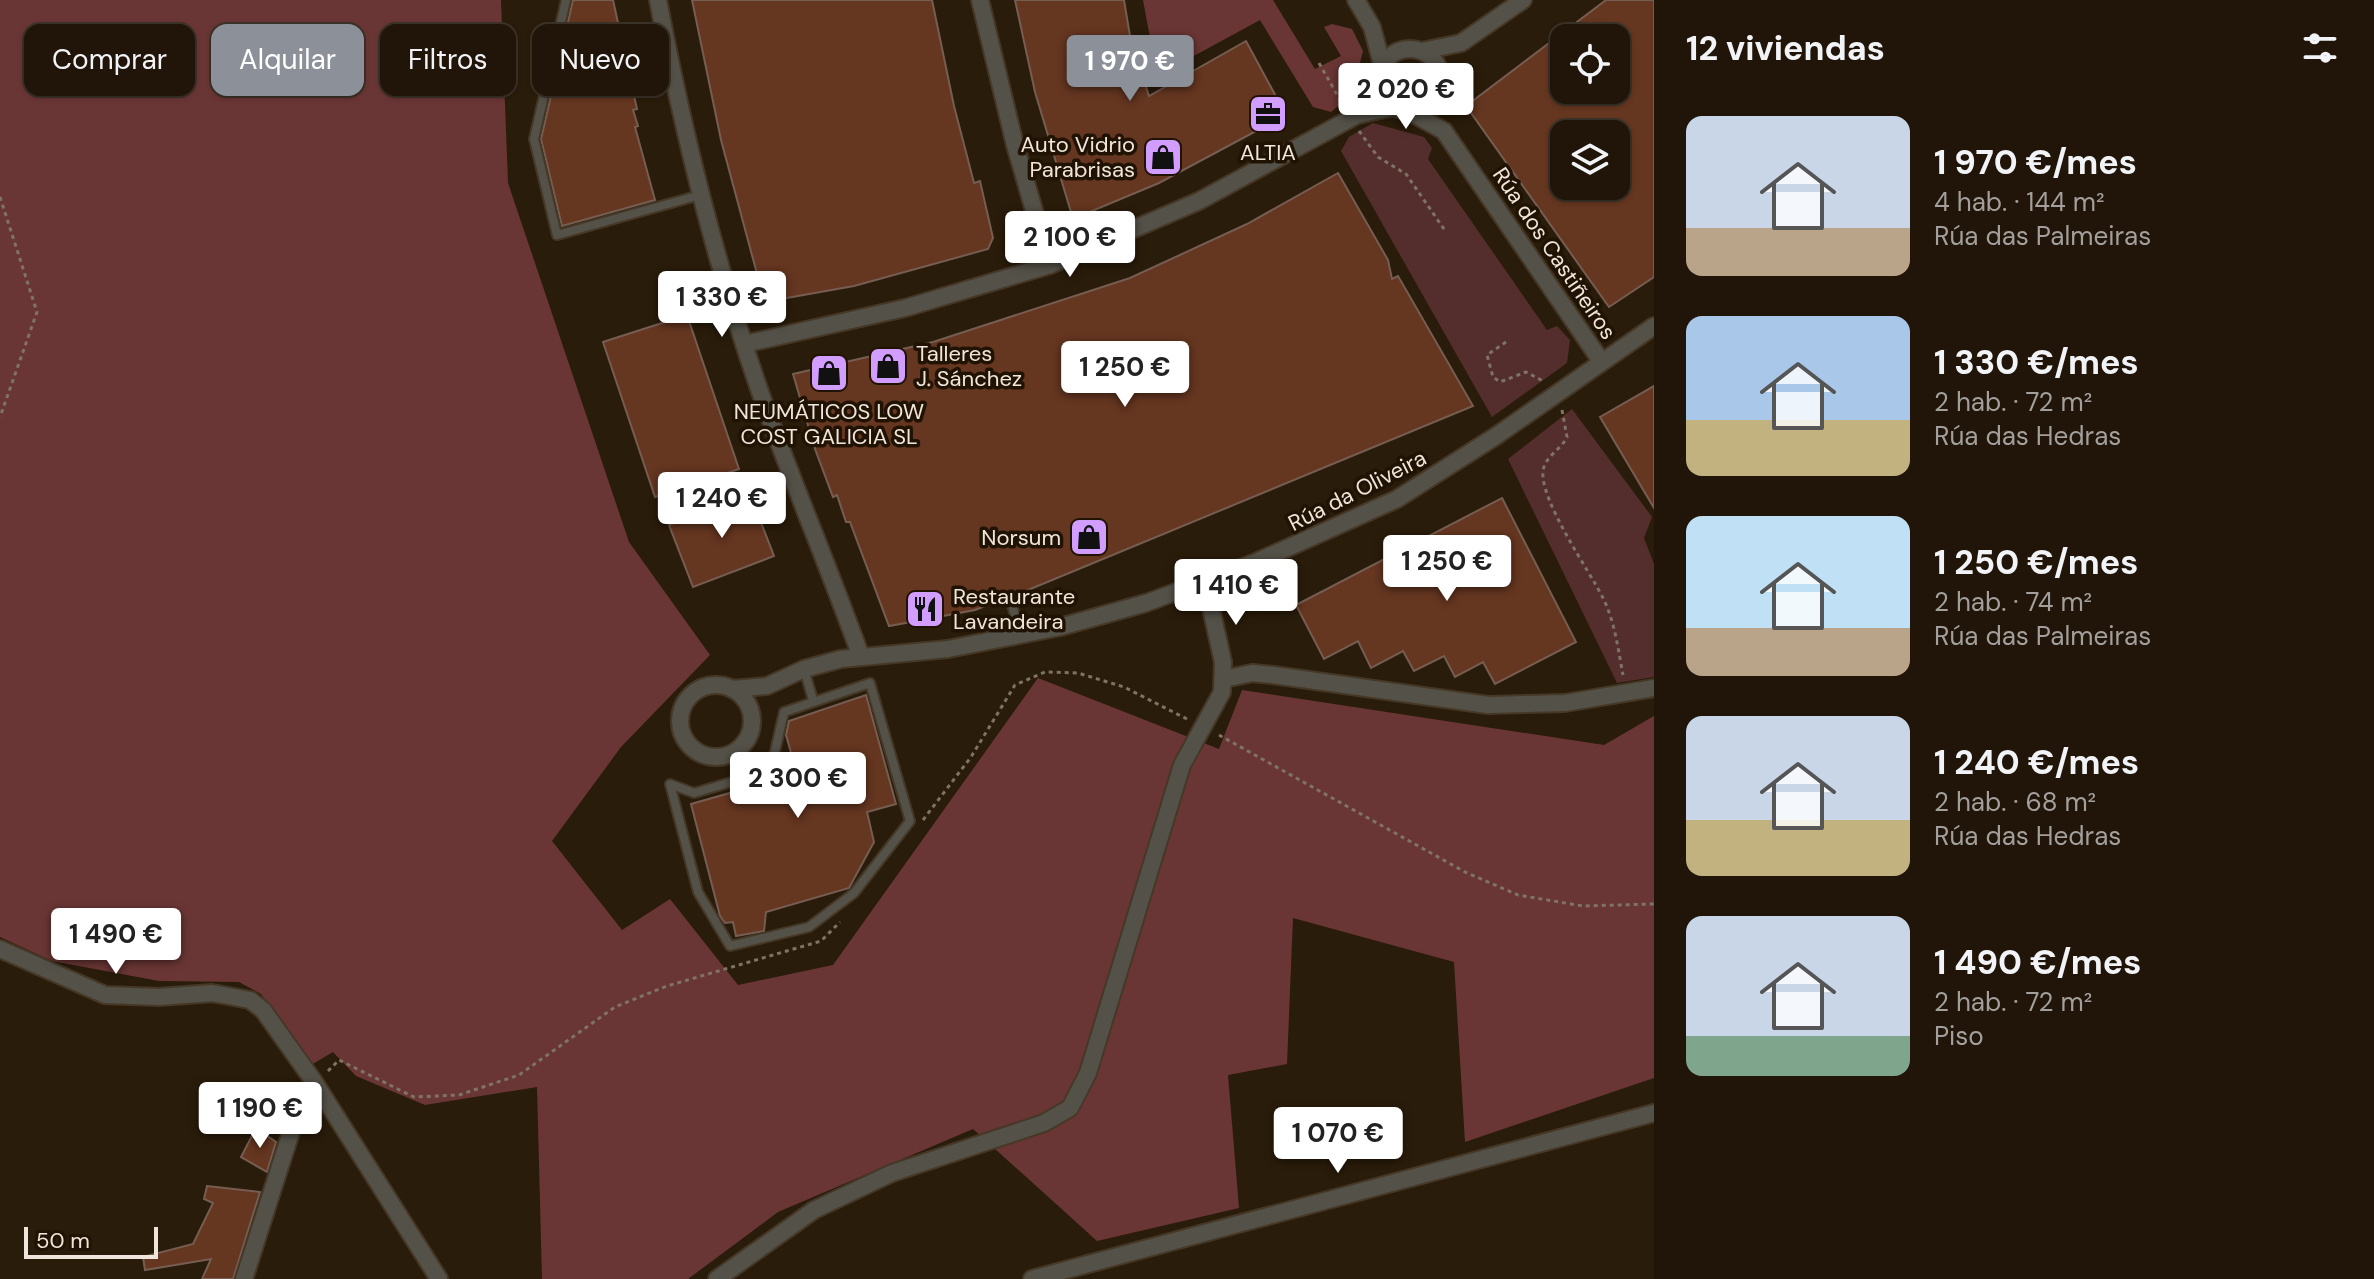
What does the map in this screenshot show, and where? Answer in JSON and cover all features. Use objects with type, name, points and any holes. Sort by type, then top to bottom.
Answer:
[{"type":"street","points":[[658,0],[700,195],[744,344],[861,657]]},
{"type":"street","points":[[980,0],[1004,103],[1050,265]]},
{"type":"street","points":[[1356,0],[1372,27],[1382,95],[1402,110]]},
{"type":"street","points":[[744,344],[905,308],[1050,265],[1199,201],[1269,166],[1353,117],[1427,106],[1439,92],[1440,73],[1461,43],[1523,0]]},
{"type":"street","points":[[1372,27],[1430,56],[1440,73]]},
{"type":"street","points":[[1353,117],[1380,71],[1397,51],[1461,43]]},
{"type":"street","name":"Rúa dos Castiñeiros","points":[[1439,92],[1444,131],[1601,361]]},
{"type":"street","name":"Rúa dos Castiñeiros","points":[[1402,110],[1444,131]]},
{"type":"street","name":"Rúa da Oliveira","points":[[767,686],[751,713],[749,735],[733,753],[709,757],[688,744],[680,721],[688,698],[709,686],[732,689],[767,686],[804,669],[861,657],[948,649],[1021,636],[1146,603],[1306,541],[1397,499],[1496,436],[1654,326]]},
{"type":"street","points":[[717,1279],[814,1210],[892,1173],[1044,1123],[1070,1108],[1088,1073],[1182,765],[1222,692],[1224,679],[1205,581]]},
{"type":"street","points":[[1224,679],[1252,673],[1273,675],[1488,705],[1552,704],[1654,688]]},
{"type":"street","points":[[732,689],[741,696],[751,713]]},
{"type":"street","points":[[0,949],[105,995],[232,994],[250,1000],[263,1010],[315,1083],[439,1279]]},
{"type":"street","points":[[244,1279],[298,1110],[315,1083]]},
{"type":"street","points":[[1032,1279],[1654,1113]]},
{"type":"lane","points":[[566,0],[534,139],[557,235],[700,195]]},
{"type":"lane","points":[[1011,602],[1021,636]]},
{"type":"lane","points":[[804,669],[813,700]]},
{"type":"lane","points":[[870,683],[910,821],[854,893],[809,927],[730,946],[698,892],[670,784],[694,793],[759,774],[773,760],[784,712],[813,700],[870,683]]},
{"type":"path","points":[[1319,63],[1378,157],[1406,174],[1446,232]]},
{"type":"path","points":[[0,197],[37,312],[0,417]]},
{"type":"path","points":[[1506,342],[1487,355],[1496,380],[1506,381],[1526,372],[1546,384]]},
{"type":"path","points":[[1562,410],[1567,437],[1546,460],[1544,484],[1575,554],[1604,600],[1614,627],[1627,694]]},
{"type":"path","points":[[915,832],[971,757],[1015,685],[1045,672],[1078,673],[1124,687],[1204,727],[1465,872],[1518,895],[1583,906],[1654,904]]},
{"type":"path","points":[[315,1083],[339,1060],[414,1097],[459,1095],[519,1075],[615,1007],[667,986],[821,941],[849,913]]},
{"type":"shaded area","points":[[0,0],[501,0],[502,24],[380,24],[380,96],[505,96],[508,183],[629,542],[710,655],[621,747],[552,841],[622,930],[670,899],[738,985],[833,965],[1038,678],[1219,749],[1242,690],[1604,745],[1654,716],[1654,1078],[1465,1142],[1454,962],[1293,918],[1287,1064],[1228,1075],[1239,1208],[1097,1241],[973,1129],[778,1212],[688,1279],[542,1279],[537,1087],[425,1105],[356,1076],[333,1052],[311,1065],[261,994],[239,982],[159,981],[52,961],[0,937]]},
{"type":"shaded area","points":[[1143,0],[1273,0],[1315,69],[1341,56],[1324,27],[1332,24],[1352,29],[1363,51],[1352,94],[1331,112],[1313,107],[1260,20],[1157,76]]},
{"type":"shaded area","points":[[1373,123],[1424,137],[1432,148],[1428,159],[1547,330],[1557,326],[1570,340],[1567,363],[1492,417],[1341,151],[1349,137]]},
{"type":"shaded area","points":[[1572,409],[1652,517],[1644,538],[1654,564],[1654,677],[1617,683],[1508,459]]},
{"type":"building","points":[[573,0],[613,0],[618,24],[567,24]]},
{"type":"building","points":[[692,0],[932,0],[954,106],[974,183],[980,181],[993,238],[988,249],[854,286],[770,301],[763,296],[721,140]]},
{"type":"building","points":[[1015,0],[1124,0],[1131,42],[1149,96],[1246,41],[1286,115],[1159,183],[1073,219],[1035,92]]},
{"type":"building","points":[[1606,0],[1654,0],[1654,277],[1609,307],[1466,106],[1550,42],[1550,104],[1630,104],[1630,24],[1574,24]]},
{"type":"building","points":[[551,96],[634,96],[637,109],[633,110],[638,126],[635,127],[655,200],[562,226],[541,139]]},
{"type":"building","points":[[1338,173],[1388,260],[1392,279],[1398,276],[1473,406],[975,610],[889,626],[850,522],[846,522],[837,495],[833,497],[793,374],[933,342],[1130,278],[1247,224]]},
{"type":"building","points":[[687,315],[739,469],[655,497],[603,342]]},
{"type":"building","points":[[1654,386],[1654,508],[1600,417]]},
{"type":"building","points":[[750,494],[774,556],[693,587],[669,525]]},
{"type":"building","points":[[1502,498],[1576,642],[1495,684],[1483,662],[1455,677],[1444,656],[1414,671],[1403,651],[1371,668],[1358,641],[1324,659],[1296,605]]},
{"type":"building","points":[[866,695],[896,804],[867,812],[874,842],[849,888],[766,912],[764,931],[736,936],[733,922],[725,923],[720,916],[691,804],[797,774],[786,735],[789,721]]},
{"type":"building","points":[[256,1128],[276,1142],[267,1172],[241,1157]]},
{"type":"building","points":[[207,1186],[260,1192],[233,1279],[202,1279],[211,1259],[145,1270],[143,1257],[193,1244],[213,1203],[204,1199]]},
{"type":"place","name":"ALTIA","points":[[1268,114]]},
{"type":"place","name":"Auto Vidrio Parabrisas","points":[[1163,157]]},
{"type":"place","name":"Talleres J. Sánchez","points":[[888,366]]},
{"type":"place","name":"NEUMÁTICOS LOW COST GALICIA SL","points":[[829,373]]},
{"type":"place","name":"Norsum","points":[[1089,537]]},
{"type":"place","name":"Restaurante Lavandeira","points":[[925,609]]}]
